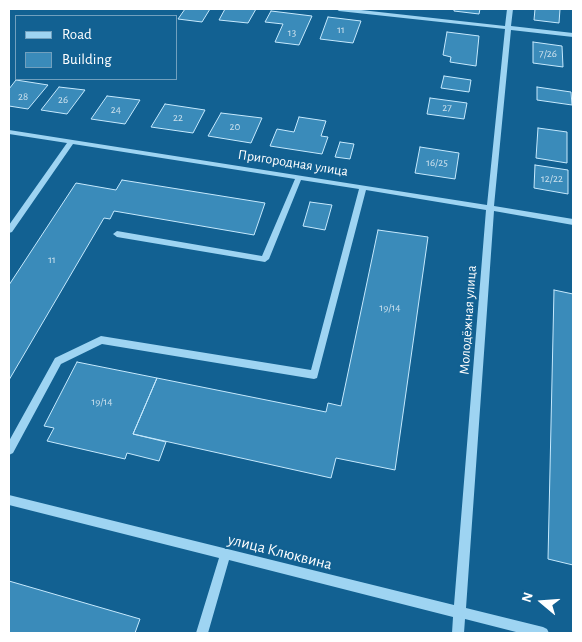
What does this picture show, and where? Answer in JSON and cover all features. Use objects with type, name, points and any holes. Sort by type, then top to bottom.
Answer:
[{"type":"street","points":[[338,9],[573,35]]},
{"type":"street","name":"Молодёжная улица","points":[[458,633],[490,208],[510,9]]},
{"type":"street","name":"Пригородная улица","points":[[9,132],[573,222]]},
{"type":"street","points":[[9,230],[72,141]]},
{"type":"street","points":[[117,234],[265,259],[298,177]]},
{"type":"street","points":[[9,450],[58,361],[101,340],[314,375],[363,187]]},
{"type":"street","name":"улица Клюквина","points":[[9,500],[460,614],[543,633]]},
{"type":"street","points":[[202,633],[225,555]]},
{"type":"building","points":[[185,9],[210,9],[202,22],[178,19]]},
{"type":"building","points":[[225,9],[256,9],[248,23],[219,20]]},
{"type":"building","points":[[454,9],[480,9],[479,14],[454,11]]},
{"type":"building","points":[[535,9],[560,9],[559,23],[534,20]]},
{"type":"building","points":[[271,11],[312,16],[299,45],[275,42],[283,24],[265,22]]},
{"type":"building","points":[[328,17],[361,21],[353,43],[320,39]]},
{"type":"building","points":[[447,32],[479,36],[476,66],[450,62],[451,57],[443,55]]},
{"type":"building","points":[[533,42],[562,46],[563,67],[533,63]]},
{"type":"building","points":[[444,76],[471,80],[469,92],[441,88]]},
{"type":"building","points":[[16,80],[48,85],[28,109],[9,106],[9,89]]},
{"type":"building","points":[[59,87],[85,90],[67,114],[41,110]]},
{"type":"building","points":[[537,87],[571,92],[572,105],[537,100]]},
{"type":"building","points":[[107,96],[140,100],[125,124],[91,119]]},
{"type":"building","points":[[430,98],[467,103],[464,119],[427,114]]},
{"type":"building","points":[[165,104],[205,110],[193,133],[151,127]]},
{"type":"building","points":[[221,113],[262,118],[251,143],[208,136]]},
{"type":"building","points":[[299,117],[326,121],[321,136],[328,137],[322,154],[270,146],[277,129],[294,132]]},
{"type":"building","points":[[538,128],[567,132],[567,163],[536,158]]},
{"type":"building","points":[[340,142],[354,144],[350,159],[335,157]]},
{"type":"building","points":[[420,147],[459,153],[455,179],[415,173]]},
{"type":"building","points":[[535,165],[568,170],[568,194],[534,188]]},
{"type":"building","points":[[122,180],[265,203],[254,235],[114,211],[110,219],[104,218],[9,380],[9,285],[76,183],[116,190]]},
{"type":"building","points":[[310,202],[332,205],[325,230],[303,226]]},
{"type":"building","points":[[378,230],[428,237],[395,470],[336,458],[331,478],[133,434],[157,378],[326,412],[328,403],[341,406]]},
{"type":"building","points":[[554,290],[573,294],[573,565],[548,559]]},
{"type":"building","points":[[77,362],[157,378],[133,434],[166,442],[159,461],[127,453],[125,459],[47,441],[54,428],[44,426]]},
{"type":"building","points":[[9,581],[140,619],[135,633],[9,633]]}]
